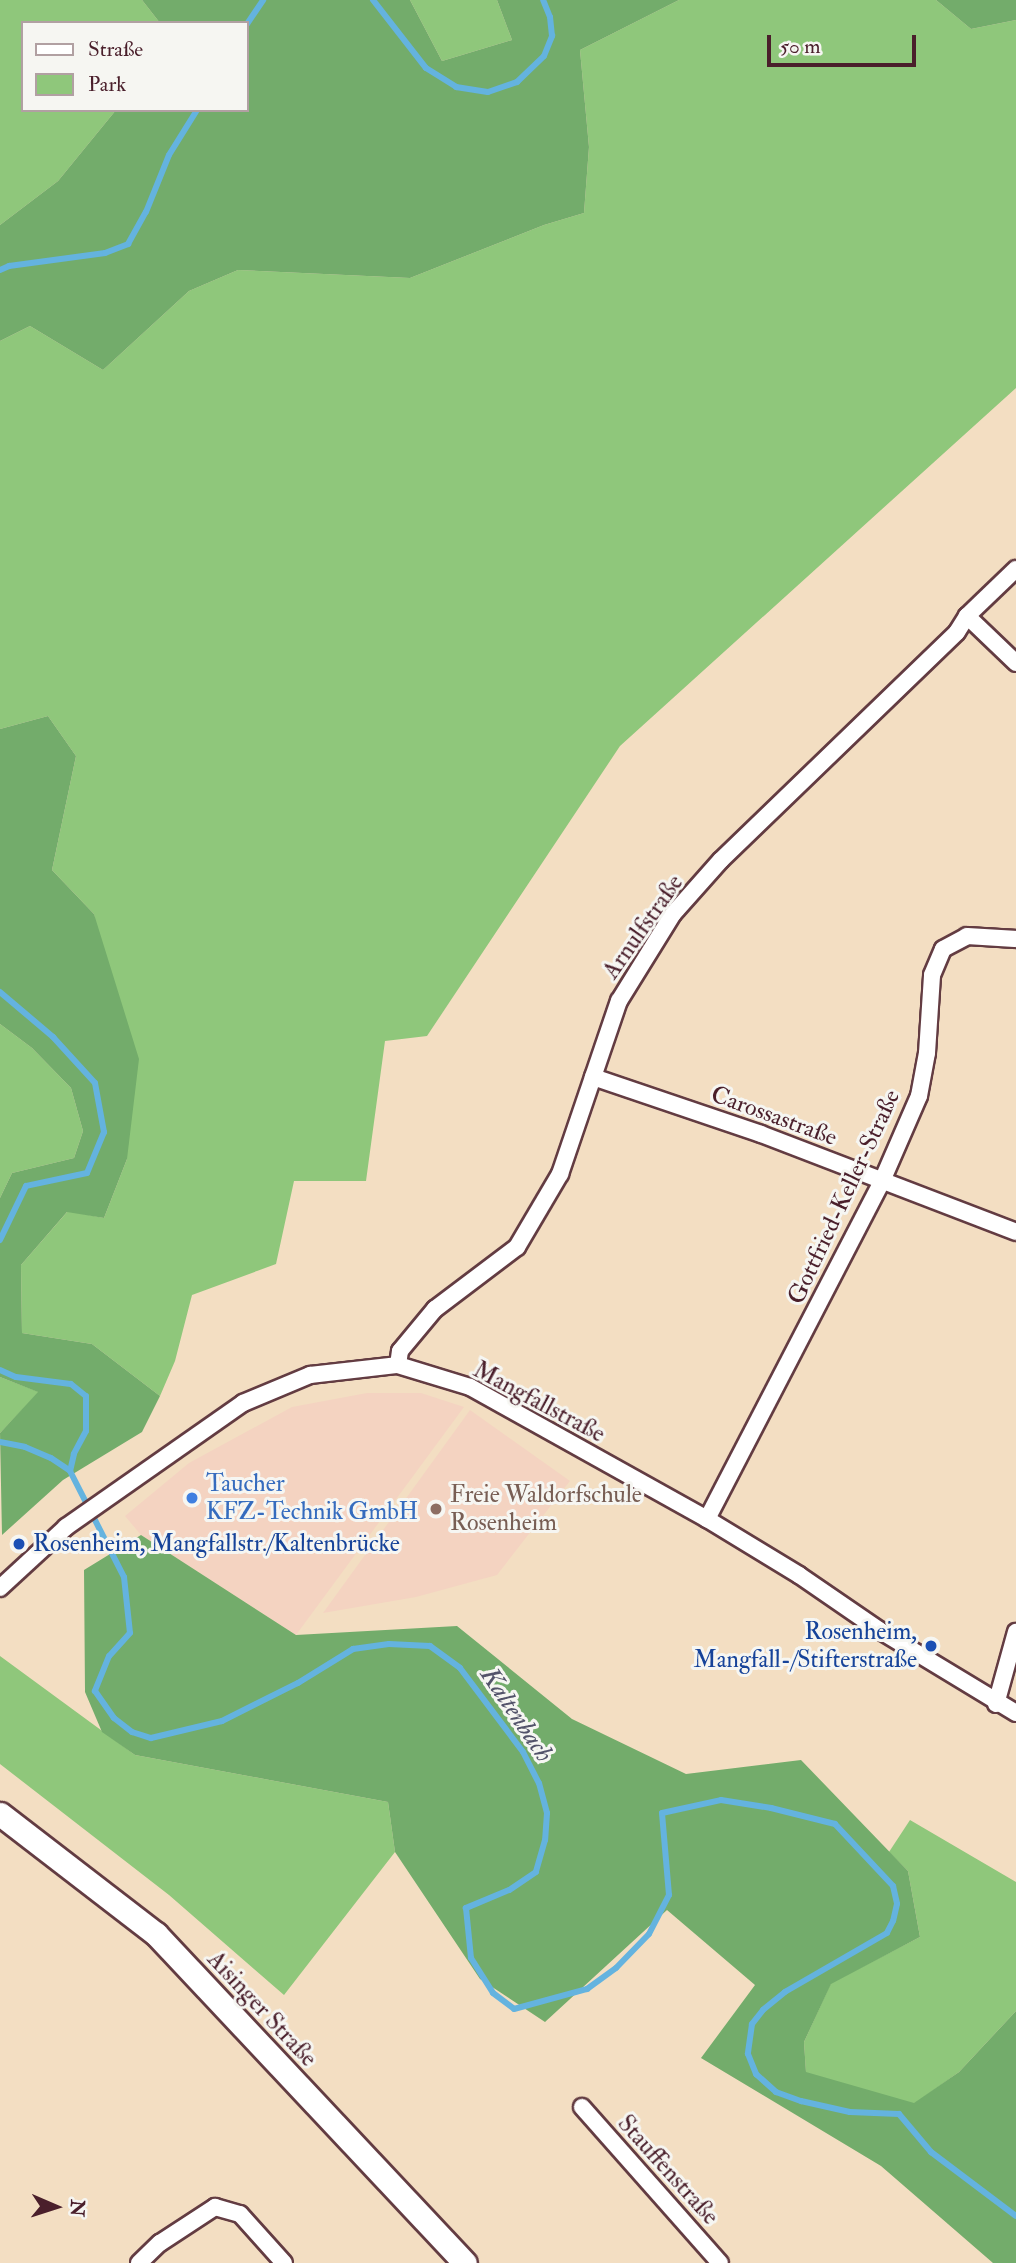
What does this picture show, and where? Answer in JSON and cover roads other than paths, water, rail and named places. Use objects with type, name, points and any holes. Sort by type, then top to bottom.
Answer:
[{"type":"main road","name":"Aisinger Straße","points":[[0,1814],[156,1934],[465,2263]]},
{"type":"street","name":"Arnulfstraße","points":[[398,1365],[400,1351],[435,1309],[517,1247],[561,1174],[619,1002],[673,914],[721,860],[957,632],[967,616],[1016,569]]},
{"type":"street","points":[[967,616],[1016,663]]},
{"type":"street","name":"Gottfried-Keller-Straße","points":[[707,1519],[882,1181],[919,1096],[927,1053],[932,975],[943,949],[967,936],[1016,939]]},
{"type":"street","name":"Carossastraße","points":[[593,1077],[761,1134],[1016,1232]]},
{"type":"street","name":"Mangfallstraße","points":[[0,1588],[66,1527],[122,1486],[254,1399],[310,1375],[398,1365],[470,1387],[707,1519],[996,1703],[1016,1713]]},
{"type":"street","points":[[996,1703],[1016,1632]]},
{"type":"street","name":"Stauffenstraße","points":[[582,2107],[720,2263]]},
{"type":"street","points":[[139,2263],[160,2242],[215,2207],[240,2214],[284,2263]]},
{"type":"waterway","name":"Kaltenbach","points":[[248,22],[263,0]]},
{"type":"waterway","name":"Kaltenbach","points":[[373,0],[426,68],[456,87],[488,92],[517,82],[544,56],[552,36],[550,17],[543,0]]},
{"type":"waterway","name":"Kaltenbach","points":[[0,270],[9,266],[105,253],[128,244],[146,212],[169,155],[196,112]]},
{"type":"waterway","points":[[0,992],[53,1037],[95,1083],[104,1132],[87,1173],[26,1186],[0,1240]]},
{"type":"waterway","points":[[0,1370],[16,1377],[71,1384],[86,1396],[86,1431],[74,1454],[70,1471]]},
{"type":"waterway","name":"Kaltenbach","points":[[0,1442],[25,1447],[51,1458],[70,1471],[124,1577],[130,1633],[109,1656],[95,1691],[114,1718],[132,1732],[151,1738],[222,1721],[298,1683],[353,1649],[389,1644],[430,1646],[460,1668],[523,1752],[539,1783],[547,1813],[545,1840],[536,1872],[509,1890],[466,1908],[471,1958],[493,1993],[514,2009],[587,1989],[616,1968],[649,1934],[669,1895],[662,1813],[721,1800],[771,1808],[835,1824],[893,1886],[897,1904],[893,1921],[887,1933],[785,1992],[763,2010],[752,2024],[748,2054],[756,2074],[776,2092],[801,2101],[850,2112],[899,2114],[931,2152],[1016,2216]]},
{"type":"place","name":"Taucher KFZ-Technik GmbH","points":[[192,1498]]},
{"type":"place","name":"Freie Waldorfschule Rosenheim","points":[[436,1509]]},
{"type":"place","name":"Rosenheim, Mangfallstr./Kaltenbrücke","points":[[19,1544]]},
{"type":"place","name":"Rosenheim, Mangfall-/Stifterstraße","points":[[931,1646]]}]
